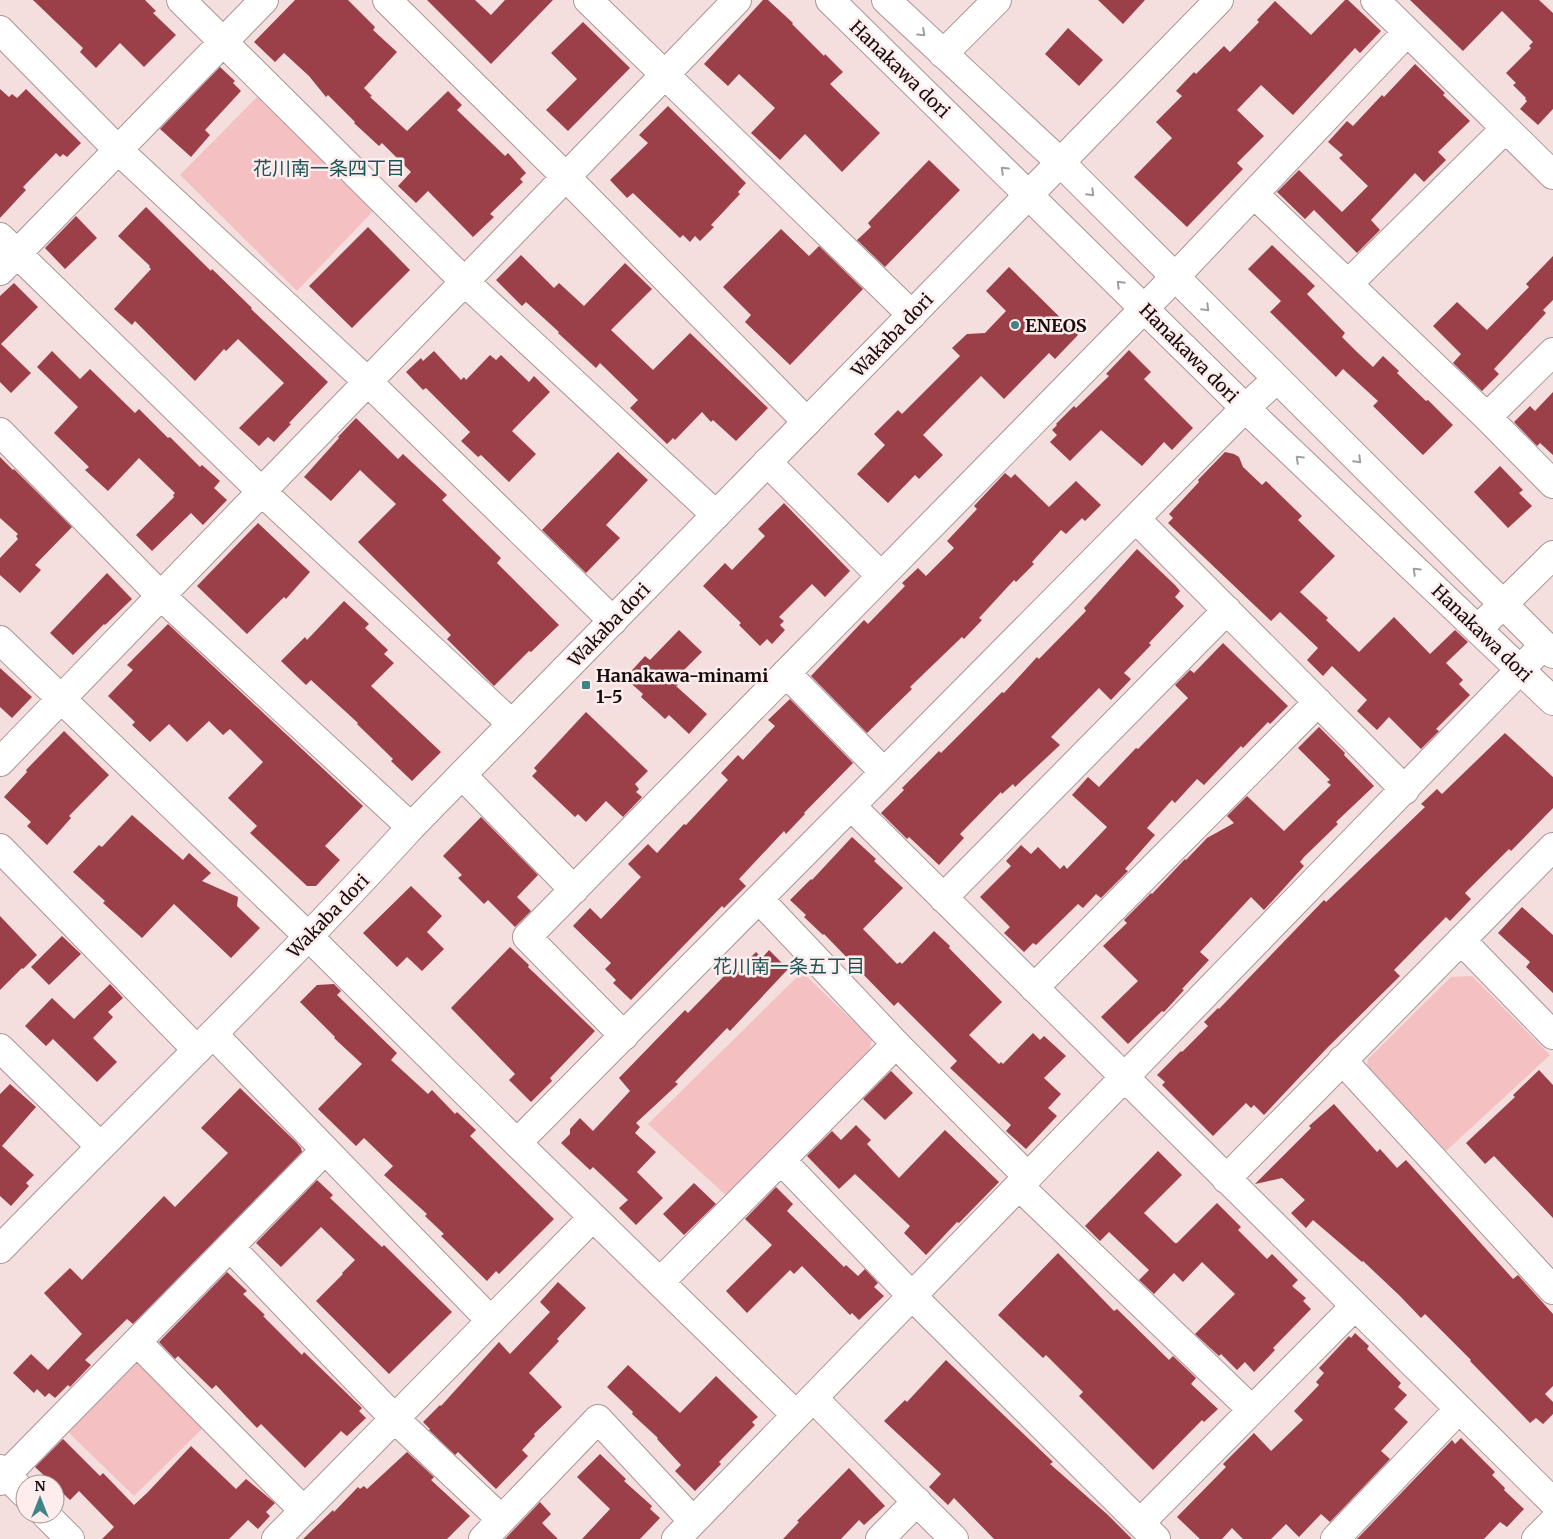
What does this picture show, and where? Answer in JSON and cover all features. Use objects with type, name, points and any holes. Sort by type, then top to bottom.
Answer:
[{"type":"street","points":[[181,0],[465,282],[716,515]]},
{"type":"street","points":[[264,0],[118,150],[6,254],[512,724]]},
{"type":"street","points":[[387,0],[566,177],[807,422]]},
{"type":"street","points":[[588,0],[912,315]]},
{"type":"street","points":[[0,762],[737,0]]},
{"type":"street","name":"Hanakawa dori","points":[[830,0],[1245,408],[1553,701]]},
{"type":"street","name":"Hanakawa dori","points":[[886,0],[1060,162],[1548,650]]},
{"type":"street","points":[[943,54],[997,0]]},
{"type":"street","name":"Wakaba dori","points":[[0,1250],[100,1146],[309,937],[462,774],[1219,0]]},
{"type":"street","points":[[1375,0],[1553,175]]},
{"type":"street","points":[[0,30],[118,150],[368,382],[613,621]]},
{"type":"street","points":[[624,1036],[527,937],[1175,277],[1407,32]]},
{"type":"street","points":[[1348,284],[1505,129]]},
{"type":"street","points":[[1254,194],[1487,417],[1553,484]]},
{"type":"street","points":[[1487,417],[1553,352]]},
{"type":"street","points":[[518,1143],[1245,408],[1277,379]]},
{"type":"street","points":[[0,432],[161,596],[411,827]]},
{"type":"street","points":[[767,462],[881,576]]},
{"type":"street","points":[[1136,519],[1405,790]]},
{"type":"street","points":[[1478,629],[1553,555]]},
{"type":"street","points":[[943,898],[1227,610]]},
{"type":"street","points":[[0,640],[309,937],[660,1282],[917,1501],[954,1539]]},
{"type":"street","points":[[483,1539],[598,1419],[684,1530],[1405,790],[1520,669],[1548,650]]},
{"type":"street","points":[[786,673],[884,772]]},
{"type":"street","points":[[1034,988],[1318,702]]},
{"type":"street","points":[[462,774],[574,890]]},
{"type":"street","points":[[851,806],[1553,1502]]},
{"type":"street","points":[[1226,1179],[1553,847]]},
{"type":"street","points":[[0,848],[205,1042],[325,1150],[491,1321]]},
{"type":"street","points":[[759,900],[1024,1182],[1252,1410]]},
{"type":"street","points":[[1461,940],[1553,1035]]},
{"type":"street","points":[[660,1282],[896,1044]]},
{"type":"street","points":[[0,1048],[100,1146]]},
{"type":"street","points":[[1342,1060],[1553,1290]]},
{"type":"street","points":[[15,1486],[2,1475],[137,1342],[325,1150]]},
{"type":"street","points":[[781,1160],[912,1296],[1148,1531],[1252,1410],[1355,1306]]},
{"type":"street","points":[[276,1539],[593,1217]]},
{"type":"street","points":[[230,1247],[395,1419],[501,1519]]},
{"type":"street","points":[[137,1342],[304,1511]]},
{"type":"street","points":[[1335,1539],[1459,1410]]},
{"type":"street","points":[[880,1539],[917,1501]]},
{"type":"street","points":[[1536,1539],[1553,1522]]},
{"type":"street","points":[[55,1524],[70,1539]]},
{"type":"shaded area","points":[[258,96],[374,210],[297,291],[180,175]]},
{"type":"shaded area","points":[[802,972],[872,1039],[869,1053],[730,1199],[648,1124]]},
{"type":"shaded area","points":[[1472,976],[1550,1055],[1446,1151],[1367,1068],[1368,1059],[1451,977]]},
{"type":"shaded area","points":[[124,1363],[141,1363],[206,1425],[134,1496],[64,1428]]},
{"type":"building","points":[[33,0],[145,0],[156,11],[153,13],[176,35],[144,67],[120,43],[96,68],[80,52],[83,48]]},
{"type":"building","points":[[295,0],[348,0],[375,27],[373,30],[397,52],[364,88],[372,96],[370,97],[407,131],[448,91],[462,105],[457,110],[505,156],[508,153],[526,173],[520,179],[523,182],[490,214],[494,217],[473,237],[428,191],[416,203],[398,186],[411,172],[382,143],[379,146],[328,95],[326,97],[309,76],[284,53],[275,62],[254,42]]},
{"type":"building","points":[[427,0],[475,0],[491,15],[505,0],[553,0],[491,64]]},
{"type":"building","points":[[763,0],[768,0],[824,56],[825,54],[843,72],[830,84],[880,133],[842,172],[805,134],[780,160],[751,133],[775,108],[739,74],[728,86],[704,64]]},
{"type":"building","points":[[1098,0],[1145,0],[1123,24]]},
{"type":"building","points":[[1345,0],[1348,0],[1381,31],[1360,53],[1355,48],[1293,115],[1261,85],[1237,110],[1264,136],[1237,163],[1243,169],[1187,227],[1134,177],[1172,138],[1156,122],[1182,96],[1176,91],[1194,72],[1196,74],[1224,46],[1230,52],[1259,22],[1257,20],[1275,1],[1311,35]]},
{"type":"building","points":[[1410,0],[1539,0],[1553,13],[1553,109],[1538,125],[1520,109],[1527,101],[1526,98],[1513,85],[1516,83],[1506,73],[1531,48],[1529,46],[1533,42],[1502,11],[1463,51]]},
{"type":"building","points":[[583,22],[630,68],[568,131],[546,110],[577,79],[551,53]]},
{"type":"building","points":[[1068,28],[1103,60],[1079,86],[1045,54]]},
{"type":"building","points":[[1415,64],[1470,121],[1438,152],[1446,160],[1424,182],[1415,173],[1371,220],[1380,230],[1357,253],[1314,210],[1305,219],[1277,192],[1299,170],[1342,212],[1368,186],[1339,158],[1343,155],[1328,142],[1347,121],[1353,126]]},
{"type":"building","points":[[220,67],[235,81],[233,83],[241,91],[205,130],[210,135],[191,157],[160,129]]},
{"type":"building","points":[[0,89],[9,97],[12,94],[17,98],[26,89],[81,143],[67,157],[63,154],[60,157],[56,153],[23,187],[26,190],[0,218]]},
{"type":"building","points":[[668,106],[746,183],[738,192],[740,194],[711,225],[714,227],[700,241],[695,236],[690,242],[683,235],[680,238],[633,193],[627,198],[610,180],[648,143],[639,135]]},
{"type":"building","points":[[929,160],[960,190],[885,267],[857,240],[871,227],[868,223]]},
{"type":"building","points":[[146,207],[328,382],[289,423],[291,424],[274,442],[268,437],[259,446],[239,428],[284,383],[238,339],[226,351],[224,349],[195,381],[135,321],[132,325],[114,309],[151,269],[118,236]]},
{"type":"building","points":[[76,216],[97,238],[65,269],[45,248]]},
{"type":"building","points":[[368,227],[410,270],[352,328],[309,286]]},
{"type":"building","points":[[781,229],[809,256],[819,246],[863,289],[790,365],[745,322],[751,315],[723,287]]},
{"type":"building","points":[[1272,245],[1315,286],[1307,294],[1345,333],[1342,337],[1357,352],[1373,367],[1383,356],[1399,371],[1397,373],[1453,425],[1423,455],[1373,406],[1378,401],[1343,369],[1336,377],[1270,312],[1281,301],[1248,269]]},
{"type":"building","points":[[521,255],[554,288],[559,283],[584,306],[625,263],[652,289],[611,330],[653,370],[690,333],[768,408],[736,441],[713,420],[711,422],[702,412],[675,440],[673,438],[667,444],[630,408],[638,400],[600,363],[596,368],[526,302],[522,306],[496,280]]},
{"type":"building","points":[[1553,256],[1553,300],[1543,310],[1546,313],[1494,369],[1499,374],[1482,391],[1453,363],[1461,354],[1433,326],[1457,302],[1487,330],[1529,287],[1526,284]]},
{"type":"building","points":[[1009,267],[1078,335],[1055,359],[1049,353],[1004,399],[981,376],[923,435],[943,455],[919,479],[915,475],[888,503],[857,474],[885,445],[874,434],[898,410],[902,414],[960,356],[952,348],[967,334],[985,333],[1006,311],[986,291]]},
{"type":"building","points":[[14,283],[38,307],[1,344],[31,373],[11,393],[0,382],[0,296]]},
{"type":"building","points":[[1129,350],[1151,372],[1144,379],[1193,428],[1172,450],[1164,442],[1142,466],[1101,430],[1070,461],[1050,442],[1057,435],[1052,430],[1074,406],[1076,408],[1109,376],[1106,374]]},
{"type":"building","points":[[52,351],[80,379],[90,369],[135,413],[139,409],[200,467],[202,465],[220,481],[214,488],[227,500],[203,525],[191,513],[152,551],[136,535],[174,497],[175,493],[139,458],[108,491],[85,470],[89,467],[54,433],[78,407],[37,367]]},
{"type":"building","points":[[434,351],[461,380],[464,377],[466,380],[490,355],[496,360],[501,355],[529,382],[534,376],[550,392],[512,431],[536,454],[509,482],[481,455],[478,457],[461,441],[470,432],[426,388],[423,390],[406,372],[421,358],[423,361]]},
{"type":"building","points":[[1553,392],[1553,455],[1540,443],[1537,446],[1514,422],[1530,406],[1535,411]]},
{"type":"building","points":[[356,418],[398,459],[403,454],[447,495],[442,500],[501,558],[497,563],[559,625],[531,652],[529,651],[494,686],[447,639],[451,635],[358,542],[396,504],[360,470],[331,501],[304,477]]},
{"type":"building","points":[[618,452],[648,480],[606,525],[620,538],[586,573],[542,530]]},
{"type":"building","points":[[1225,452],[1239,457],[1243,467],[1262,485],[1266,481],[1302,516],[1298,520],[1335,556],[1300,592],[1328,618],[1326,620],[1359,652],[1394,617],[1430,654],[1455,630],[1468,642],[1446,663],[1463,680],[1459,684],[1470,695],[1436,729],[1439,731],[1421,749],[1389,717],[1377,730],[1357,711],[1367,700],[1332,666],[1323,676],[1307,660],[1318,648],[1280,612],[1271,621],[1168,523],[1173,518],[1169,514]]},
{"type":"building","points":[[0,457],[72,527],[35,565],[41,570],[20,593],[0,575],[0,558],[18,539],[16,536],[18,534],[0,518]]},
{"type":"building","points":[[1500,466],[1523,490],[1519,493],[1532,506],[1508,528],[1474,492]]},
{"type":"building","points":[[1005,473],[1011,478],[1015,474],[1049,507],[1076,481],[1101,505],[1085,521],[1082,518],[1066,534],[1061,530],[1032,562],[1034,564],[1016,582],[1014,580],[979,618],[982,620],[964,639],[962,637],[910,687],[912,689],[867,733],[811,676],[864,620],[868,624],[905,586],[902,583],[918,568],[926,576],[954,548],[947,541],[977,509],[974,506]]},
{"type":"building","points":[[784,503],[850,571],[825,597],[812,584],[779,617],[784,621],[780,625],[785,630],[772,644],[767,639],[760,646],[739,625],[741,623],[703,586],[725,563],[732,570],[765,536],[758,529]]},
{"type":"building","points":[[258,523],[310,572],[286,599],[284,597],[247,634],[197,586]]},
{"type":"building","points":[[1137,549],[1180,591],[1175,597],[1184,606],[1124,673],[1131,679],[1111,700],[1099,688],[1051,737],[1060,745],[1015,787],[1013,784],[1002,794],[1001,792],[960,834],[964,838],[939,865],[909,837],[907,839],[881,813],[904,790],[902,788],[939,751],[941,753],[1002,692],[1004,693],[1037,657],[1039,659],[1086,611],[1084,608]]},
{"type":"building","points":[[107,573],[132,599],[73,655],[50,633]]},
{"type":"building","points":[[344,601],[369,624],[365,628],[388,650],[384,654],[394,663],[371,686],[441,752],[412,781],[391,761],[393,759],[358,723],[311,680],[306,685],[281,661],[305,637],[307,640]]},
{"type":"building","points":[[168,624],[363,806],[325,846],[340,860],[316,886],[307,886],[250,833],[257,826],[228,798],[263,762],[230,729],[223,735],[209,721],[187,742],[169,724],[150,742],[132,725],[135,722],[108,696],[133,670],[127,665]]},
{"type":"building","points":[[679,630],[702,652],[673,681],[707,714],[689,734],[669,715],[665,719],[641,697],[643,694],[625,678],[645,656],[650,660]]},
{"type":"building","points":[[1223,643],[1288,706],[1270,724],[1268,722],[1243,748],[1241,746],[1204,785],[1197,779],[1175,803],[1172,800],[1147,828],[1155,835],[1125,869],[1128,871],[1101,898],[1096,894],[1083,908],[1078,904],[1036,945],[1033,943],[1024,952],[1004,933],[1010,927],[980,897],[1011,866],[1006,861],[1021,845],[1031,854],[1038,847],[1060,869],[1064,865],[1067,869],[1107,827],[1072,795],[1088,777],[1099,787],[1136,748],[1138,749],[1188,698],[1175,685],[1190,670],[1194,673]]},
{"type":"building","points":[[0,668],[32,697],[12,718],[0,707]]},
{"type":"building","points":[[790,699],[853,763],[786,834],[784,831],[739,879],[746,886],[724,908],[722,906],[631,1000],[613,983],[616,980],[605,969],[611,963],[573,926],[590,908],[601,919],[641,877],[628,864],[648,844],[657,853],[684,824],[686,825],[728,780],[721,773],[738,755],[743,760],[775,726],[768,720]]},
{"type":"building","points":[[586,712],[648,771],[635,784],[639,789],[636,792],[642,797],[623,817],[606,801],[586,822],[578,814],[575,817],[532,776],[537,771],[534,768]]},
{"type":"building","points":[[1319,727],[1374,786],[1336,822],[1338,824],[1304,857],[1300,862],[1304,866],[1264,910],[1251,897],[1200,952],[1209,960],[1182,989],[1184,990],[1164,1012],[1162,1011],[1128,1044],[1101,1017],[1138,981],[1103,946],[1127,923],[1124,920],[1207,838],[1234,823],[1227,816],[1247,796],[1284,831],[1331,785],[1327,782],[1330,780],[1298,748]]},
{"type":"building","points":[[64,731],[109,775],[69,816],[71,818],[47,845],[27,826],[31,822],[4,797],[27,772],[26,770]]},
{"type":"building","points":[[1505,733],[1553,777],[1553,808],[1511,851],[1509,849],[1465,893],[1471,899],[1450,921],[1446,917],[1394,970],[1400,976],[1327,1048],[1264,1115],[1254,1105],[1251,1108],[1246,1103],[1213,1136],[1162,1085],[1165,1082],[1157,1075],[1208,1026],[1204,1022],[1219,1009],[1324,900],[1326,902],[1425,807],[1421,804],[1437,789],[1442,794]]},
{"type":"building","points":[[132,815],[183,860],[189,853],[211,873],[202,881],[238,897],[237,906],[260,928],[231,958],[174,904],[142,938],[103,903],[105,901],[73,872],[99,845],[102,847]]},
{"type":"building","points":[[481,817],[538,875],[517,897],[531,911],[515,927],[488,900],[484,904],[458,878],[462,875],[443,856]]},
{"type":"building","points":[[852,837],[903,888],[863,929],[897,964],[900,962],[902,964],[934,931],[1002,1002],[969,1035],[999,1064],[1001,1062],[1003,1064],[1033,1033],[1040,1040],[1044,1036],[1066,1056],[1044,1078],[1061,1094],[1048,1108],[1057,1116],[1026,1149],[1006,1131],[1011,1125],[950,1068],[957,1061],[898,1002],[894,1006],[824,934],[804,917],[806,915],[790,900],[812,880]]},
{"type":"building","points":[[411,886],[442,916],[427,932],[444,949],[422,971],[407,957],[397,967],[363,933]]},
{"type":"building","points":[[1522,907],[1553,935],[1553,993],[1526,967],[1530,962],[1498,933]]},
{"type":"building","points":[[0,916],[37,955],[0,990]]},
{"type":"building","points":[[62,936],[81,954],[49,985],[31,967]]},
{"type":"building","points":[[510,947],[529,965],[528,967],[595,1031],[550,1078],[552,1081],[531,1102],[509,1080],[515,1074],[451,1008]]},
{"type":"building","points":[[769,950],[788,969],[730,1031],[727,1028],[675,1082],[678,1084],[636,1123],[640,1127],[635,1133],[656,1152],[637,1172],[663,1198],[636,1225],[619,1208],[628,1200],[593,1167],[590,1170],[561,1143],[570,1134],[570,1129],[580,1118],[593,1131],[630,1091],[619,1078],[685,1010],[688,1013],[730,970],[734,974],[756,952],[762,958]]},
{"type":"building","points":[[110,984],[123,998],[108,1012],[113,1017],[93,1038],[117,1062],[97,1082],[53,1039],[46,1046],[25,1026],[52,998],[74,1019]]},
{"type":"building","points":[[334,984],[341,991],[337,995],[397,1053],[391,1060],[428,1094],[432,1090],[455,1114],[457,1112],[476,1130],[470,1136],[554,1219],[499,1274],[496,1271],[487,1281],[441,1236],[444,1234],[425,1216],[427,1214],[384,1175],[393,1166],[364,1138],[356,1146],[318,1109],[362,1064],[300,1002],[317,985]]},
{"type":"building","points":[[1539,1070],[1553,1085],[1553,1218],[1494,1156],[1485,1164],[1466,1143],[1515,1097],[1513,1095]]},
{"type":"building","points":[[891,1071],[913,1093],[885,1120],[863,1099]]},
{"type":"building","points":[[10,1084],[36,1107],[2,1146],[34,1175],[26,1183],[29,1186],[11,1206],[0,1196],[0,1094]]},
{"type":"building","points":[[240,1088],[296,1142],[302,1152],[133,1324],[127,1319],[85,1360],[91,1365],[70,1387],[68,1385],[55,1398],[49,1393],[45,1397],[37,1389],[34,1393],[13,1373],[31,1354],[48,1370],[82,1334],[44,1293],[70,1268],[82,1280],[164,1196],[175,1207],[228,1153],[201,1128]]},
{"type":"building","points":[[1334,1104],[1377,1152],[1380,1149],[1397,1168],[1406,1160],[1513,1279],[1518,1275],[1553,1314],[1553,1386],[1545,1394],[1553,1402],[1553,1414],[1543,1424],[1536,1418],[1530,1423],[1425,1314],[1421,1318],[1363,1261],[1313,1220],[1306,1228],[1291,1213],[1305,1200],[1282,1178],[1255,1184],[1311,1128],[1309,1126]]},
{"type":"building","points":[[856,1125],[871,1140],[867,1144],[899,1178],[945,1130],[999,1182],[926,1255],[904,1233],[910,1226],[855,1174],[839,1189],[807,1156],[832,1131],[841,1140]]},
{"type":"building","points":[[1158,1151],[1182,1175],[1144,1213],[1177,1243],[1217,1203],[1241,1227],[1238,1230],[1267,1259],[1272,1254],[1298,1280],[1292,1286],[1306,1298],[1303,1301],[1311,1309],[1273,1348],[1275,1350],[1254,1372],[1245,1362],[1237,1370],[1221,1354],[1219,1356],[1195,1334],[1235,1294],[1202,1262],[1183,1282],[1174,1273],[1154,1294],[1139,1280],[1149,1270],[1109,1232],[1100,1241],[1085,1226]]},
{"type":"building","points":[[317,1180],[333,1195],[330,1198],[382,1247],[384,1245],[452,1312],[389,1374],[316,1301],[355,1260],[321,1227],[281,1267],[256,1243]]},
{"type":"building","points":[[694,1183],[716,1204],[684,1235],[663,1214]]},
{"type":"building","points":[[776,1187],[793,1204],[787,1211],[844,1267],[846,1265],[858,1276],[865,1269],[878,1283],[874,1287],[884,1296],[859,1320],[852,1313],[850,1315],[802,1266],[794,1274],[790,1270],[747,1313],[726,1291],[772,1245],[745,1219]]},
{"type":"building","points":[[1058,1253],[1114,1311],[1117,1309],[1169,1360],[1173,1356],[1196,1378],[1191,1384],[1218,1409],[1204,1422],[1202,1420],[1153,1470],[1079,1396],[1083,1392],[1046,1355],[1043,1358],[998,1315]]},
{"type":"building","points":[[227,1272],[247,1291],[243,1294],[265,1315],[263,1316],[302,1355],[304,1352],[362,1408],[359,1411],[366,1418],[347,1436],[341,1431],[305,1468],[261,1424],[257,1428],[216,1385],[212,1389],[178,1356],[175,1359],[159,1342]]},
{"type":"building","points":[[558,1282],[586,1308],[529,1373],[562,1407],[534,1434],[535,1436],[522,1450],[528,1456],[496,1489],[458,1452],[455,1455],[423,1422],[441,1406],[499,1342],[510,1354],[550,1312],[540,1302]]},
{"type":"building","points":[[1355,1333],[1369,1346],[1367,1349],[1401,1383],[1398,1387],[1407,1395],[1394,1409],[1408,1422],[1381,1451],[1390,1459],[1330,1522],[1321,1514],[1299,1537],[1286,1524],[1271,1539],[1243,1539],[1232,1528],[1222,1539],[1200,1539],[1177,1517],[1226,1467],[1223,1464],[1254,1433],[1271,1451],[1303,1420],[1294,1411],[1319,1385],[1316,1382],[1324,1373],[1319,1368],[1349,1336],[1351,1338]]},
{"type":"building","points":[[946,1360],[1053,1462],[1050,1464],[1108,1515],[1132,1539],[994,1539],[954,1498],[948,1505],[929,1487],[941,1474],[884,1421],[905,1400],[907,1402]]},
{"type":"building","points":[[628,1365],[680,1413],[716,1376],[758,1417],[752,1422],[755,1425],[719,1462],[721,1464],[695,1491],[675,1471],[681,1465],[658,1438],[607,1387]]},
{"type":"building","points":[[1461,1438],[1495,1472],[1492,1475],[1505,1488],[1504,1490],[1524,1509],[1507,1527],[1500,1522],[1484,1539],[1357,1539],[1452,1440],[1455,1444]]},
{"type":"building","points":[[63,1439],[100,1476],[103,1473],[134,1505],[191,1446],[236,1489],[246,1479],[275,1503],[266,1512],[270,1516],[258,1529],[248,1520],[229,1539],[102,1539],[114,1527],[79,1491],[70,1500],[65,1495],[65,1474],[42,1474],[35,1467]]},
{"type":"building","points":[[407,1452],[434,1477],[431,1480],[470,1516],[447,1539],[303,1539],[333,1510],[334,1512],[358,1487],[360,1489],[364,1486],[367,1489]]},
{"type":"building","points":[[600,1454],[626,1479],[624,1481],[652,1506],[650,1509],[660,1518],[640,1539],[582,1539],[610,1509],[577,1477]]},
{"type":"building","points":[[849,1468],[885,1506],[864,1525],[859,1520],[841,1539],[783,1539],[799,1522],[797,1521]]},
{"type":"building","points":[[540,1502],[551,1514],[542,1523],[558,1539],[505,1539]]},
{"type":"place","name":"ENEOS","points":[[1015,325]]},
{"type":"place","name":"Hanakawa-minami 1-5","points":[[586,685]]},
{"type":"district","name":"花川南一条四丁目","points":[[329,168]]},
{"type":"district","name":"花川南一条五丁目","points":[[789,966]]}]
